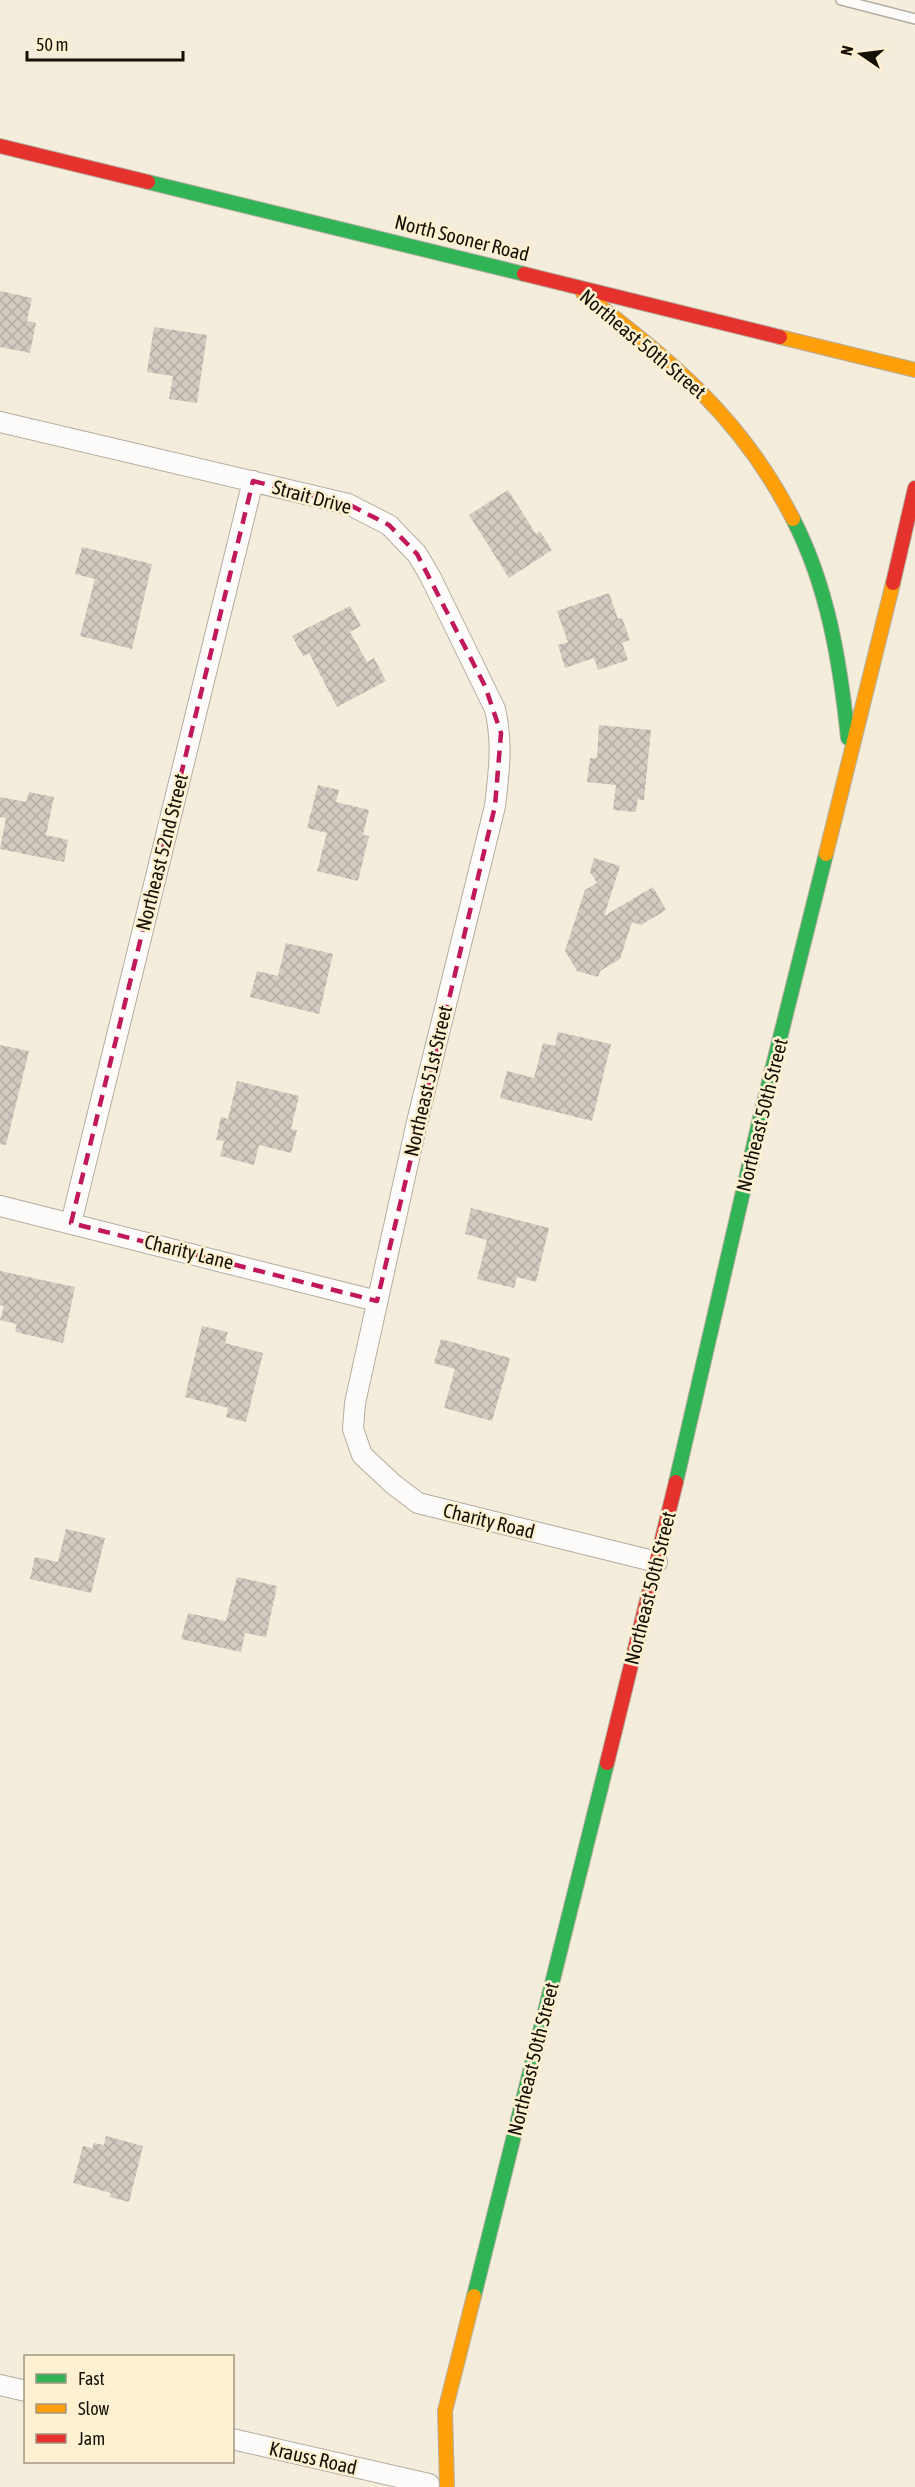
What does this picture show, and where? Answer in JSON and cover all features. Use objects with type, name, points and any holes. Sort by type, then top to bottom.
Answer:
[{"type":"street","name":"North Sooner Road","points":[[0,146],[915,370]]},
{"type":"street","name":"Northeast 50th Street","points":[[573,285],[663,355],[708,398],[764,464],[793,513],[820,577],[835,634],[845,692],[850,763]]},
{"type":"street","name":"Strait Drive","points":[[0,422],[348,504],[389,525],[405,540],[430,576],[485,686],[495,709],[501,733]]},
{"type":"street","name":"Northeast 52nd Street","points":[[71,1223],[253,481]]},
{"type":"street","name":"Northeast 50th Street","points":[[435,2486],[445,2410],[657,1562],[760,1118],[850,763],[915,488]]},
{"type":"street","name":"Northeast 51st Street","points":[[353,1429],[355,1403],[417,1122],[495,806],[501,733]]},
{"type":"street","name":"Charity Lane","points":[[0,1206],[377,1300]]},
{"type":"street","name":"Charity Road","points":[[353,1429],[362,1455],[393,1485],[418,1503],[657,1562]]},
{"type":"street","points":[[0,2385],[24,2391]]},
{"type":"street","name":"Krauss Road","points":[[234,2439],[435,2486]]},
{"type":"lane","points":[[841,0],[915,19]]},
{"type":"highlighted area","points":[[253,481],[348,504],[389,525],[417,554],[485,686],[501,733],[495,806],[377,1301],[71,1223]]},
{"type":"building","points":[[0,291],[32,298],[27,321],[36,323],[30,353],[0,347]]},
{"type":"building","points":[[154,327],[207,335],[197,403],[169,399],[173,376],[147,372]]},
{"type":"building","points":[[508,490],[536,534],[540,531],[552,550],[509,578],[469,515]]},
{"type":"building","points":[[82,547],[152,564],[132,649],[80,636],[95,579],[75,574]]},
{"type":"building","points":[[609,593],[618,619],[622,618],[630,640],[622,643],[628,660],[598,670],[594,658],[565,668],[558,645],[568,642],[557,611]]},
{"type":"building","points":[[350,606],[361,626],[350,632],[367,662],[374,658],[386,681],[337,707],[309,653],[303,656],[292,636]]},
{"type":"building","points":[[599,725],[651,730],[644,800],[638,799],[636,812],[613,810],[616,785],[587,782],[590,758],[597,758]]},
{"type":"building","points":[[318,785],[339,790],[336,802],[369,810],[363,835],[369,836],[358,881],[317,871],[327,833],[307,828]]},
{"type":"building","points":[[29,792],[54,797],[46,835],[68,840],[64,862],[0,849],[6,818],[0,817],[0,797],[26,802]]},
{"type":"building","points":[[594,858],[620,866],[604,916],[653,887],[666,910],[641,925],[632,922],[620,959],[600,971],[598,977],[577,971],[565,951],[585,890],[597,883],[590,872]]},
{"type":"building","points":[[286,943],[333,954],[319,1014],[250,997],[257,971],[278,976]]},
{"type":"building","points":[[558,1032],[611,1044],[592,1121],[500,1098],[507,1071],[534,1078],[543,1043],[555,1046]]},
{"type":"building","points":[[0,1045],[29,1051],[6,1145],[0,1144]]},
{"type":"building","points":[[237,1081],[299,1096],[291,1129],[297,1130],[291,1153],[259,1145],[254,1165],[220,1156],[224,1141],[216,1140],[221,1117],[228,1119]]},
{"type":"building","points":[[471,1208],[549,1228],[536,1282],[517,1277],[514,1288],[477,1279],[487,1240],[465,1234]]},
{"type":"building","points":[[0,1271],[75,1287],[63,1343],[15,1332],[17,1324],[0,1320],[4,1306],[0,1305]]},
{"type":"building","points":[[202,1326],[228,1332],[225,1343],[263,1353],[246,1422],[226,1417],[228,1408],[185,1397]]},
{"type":"building","points":[[441,1339],[510,1358],[492,1421],[444,1408],[455,1369],[434,1363]]},
{"type":"building","points":[[66,1529],[105,1538],[91,1593],[30,1579],[35,1557],[58,1562]]},
{"type":"building","points":[[237,1577],[277,1586],[266,1637],[245,1633],[241,1652],[181,1639],[188,1613],[226,1621]]},
{"type":"building","points":[[106,2136],[143,2146],[129,2202],[110,2197],[111,2193],[73,2183],[83,2146],[92,2148],[94,2143],[104,2145]]},
{"type":"traffic: fast","points":[[148,182],[524,274]]},
{"type":"traffic: fast","points":[[793,519],[824,598],[841,681],[848,738]]},
{"type":"traffic: fast","points":[[676,1482],[760,1118],[826,854]]},
{"type":"traffic: fast","points":[[474,2296],[607,1763]]},
{"type":"traffic: slow","points":[[583,293],[675,367],[702,393],[750,450],[793,519]]},
{"type":"traffic: slow","points":[[780,337],[915,370]]},
{"type":"traffic: slow","points":[[826,854],[893,583]]},
{"type":"traffic: slow","points":[[447,2487],[445,2411],[474,2296]]},
{"type":"traffic: jam","points":[[0,146],[148,182]]},
{"type":"traffic: jam","points":[[524,274],[780,337]]},
{"type":"traffic: jam","points":[[893,583],[915,488]]},
{"type":"traffic: jam","points":[[607,1763],[676,1482]]}]
